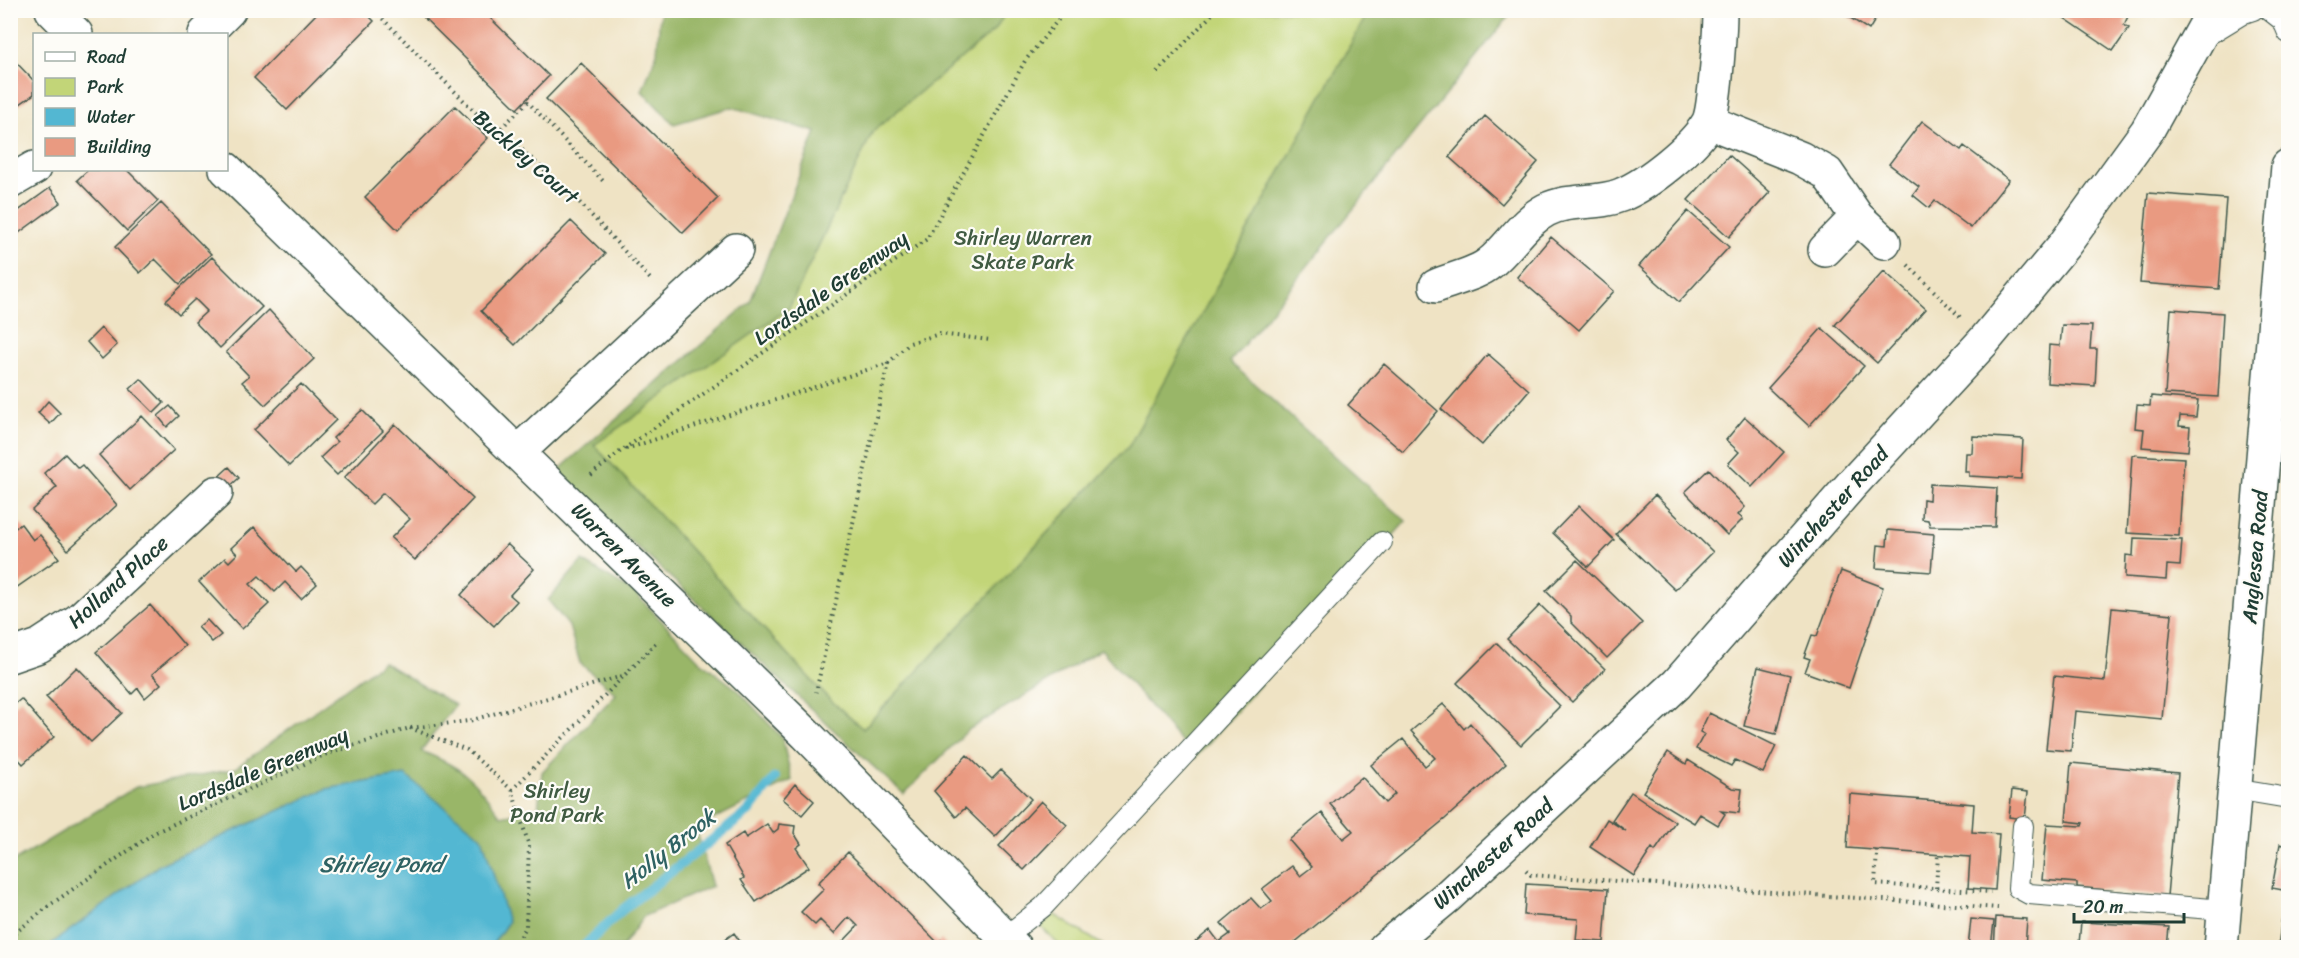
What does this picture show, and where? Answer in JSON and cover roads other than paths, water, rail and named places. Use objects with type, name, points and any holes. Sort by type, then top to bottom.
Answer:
[{"type":"street","points":[[52,10],[75,33]]},
{"type":"street","points":[[206,33],[229,10]]},
{"type":"street","points":[[1436,286],[1489,265],[1525,227],[1544,211],[1562,204],[1593,203],[1621,195],[1647,182],[1671,164],[1708,122],[1720,10]]},
{"type":"street","name":"Winchester Road","points":[[1385,948],[1448,896],[1677,684],[1852,483],[1984,341],[2064,244],[2147,131],[2193,44],[2214,10]]},
{"type":"street","points":[[1708,122],[1800,158],[1827,173],[1857,217],[1884,242]]},
{"type":"street","name":"Anglesea Road","points":[[2221,948],[2234,789],[2283,303],[2289,166]]},
{"type":"street","points":[[10,182],[33,169]]},
{"type":"street","name":"Warren Avenue","points":[[228,171],[517,453],[565,496],[806,734],[1003,944]]},
{"type":"street","points":[[1825,250],[1857,217]]},
{"type":"street","points":[[517,453],[736,250]]},
{"type":"street","name":"Holland Place","points":[[10,656],[39,646],[79,620],[216,493]]},
{"type":"lane","points":[[2193,44],[2244,13],[2253,10]]},
{"type":"lane","points":[[2269,10],[2283,21],[2289,33]]},
{"type":"lane","points":[[1003,944],[1043,907],[1382,542]]},
{"type":"lane","points":[[2234,789],[2289,798]]},
{"type":"lane","points":[[2023,826],[2018,888],[2029,894],[2224,910]]},
{"type":"water","name":"Shirley Pond","points":[[405,775],[482,837],[508,922],[491,947],[47,947],[161,864],[326,789]]},
{"type":"waterway","name":"Holly Brook","points":[[582,948],[622,910],[748,812],[775,778]]},
{"type":"park label","name":"Shirley Warren Skate Park","points":[[1023,250]]},
{"type":"park label","name":"Shirley Pond Park","points":[[557,803]]}]
